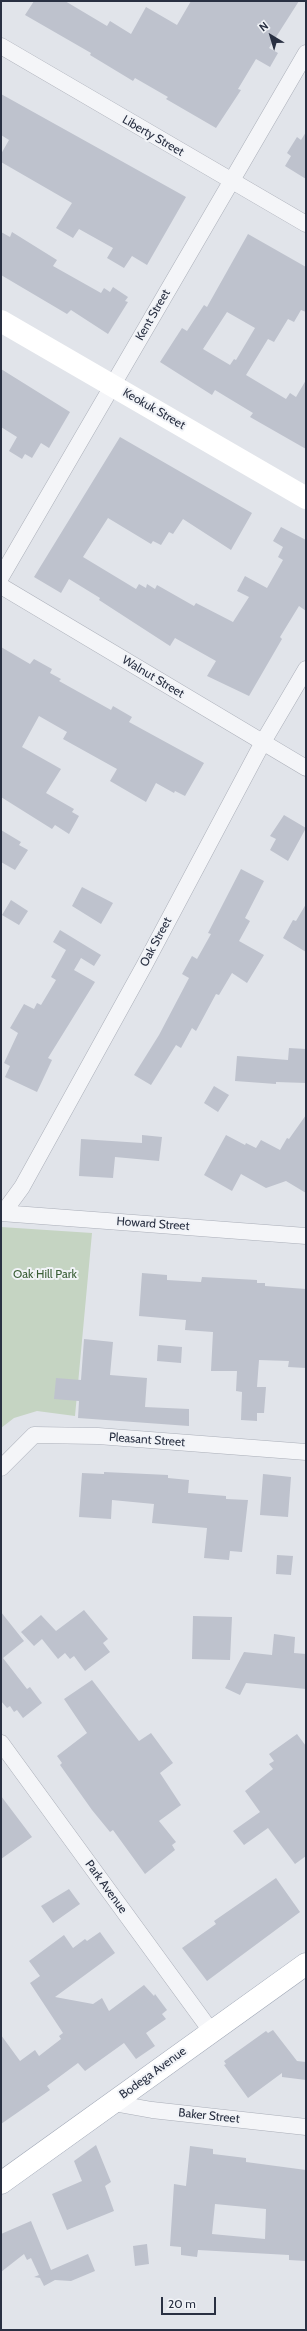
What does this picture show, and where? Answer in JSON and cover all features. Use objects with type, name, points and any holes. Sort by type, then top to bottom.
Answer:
[{"type":"main road","name":"Keokuk Street","points":[[1,321],[306,498]]},
{"type":"main road","name":"Bodega Avenue","points":[[1,2183],[306,1964]]},
{"type":"street","name":"Liberty Street","points":[[1,46],[306,224]]},
{"type":"street","name":"Kent Street","points":[[1,577],[111,385],[306,53]]},
{"type":"street","name":"Walnut Street","points":[[1,586],[306,768]]},
{"type":"street","name":"Oak Street","points":[[2,1213],[22,1186],[110,1028],[263,742],[306,669]]},
{"type":"street","name":"Howard Street","points":[[2,1213],[306,1236]]},
{"type":"street","name":"Pleasant Street","points":[[1,1468],[34,1435],[98,1436],[306,1452]]},
{"type":"street","name":"Park Avenue","points":[[1,1743],[211,2031]]},
{"type":"street","name":"Baker Street","points":[[113,2103],[152,2110],[306,2127]]},
{"type":"green space","name":"Oak Hill Park","points":[[1,1227],[92,1233],[75,1416],[37,1411],[14,1418],[1,1428]]},
{"type":"building","points":[[34,1],[65,1],[107,26],[110,21],[131,34],[146,7],[177,25],[191,1],[299,1],[269,48],[278,53],[270,67],[256,59],[238,89],[241,90],[216,128],[166,99],[168,97],[135,78],[133,81],[90,55],[91,53],[25,15]]},
{"type":"building","points":[[1,94],[186,197],[147,265],[132,256],[124,268],[107,258],[113,248],[79,229],[73,238],[56,228],[72,203],[1,162],[1,154],[9,140],[1,135]]},
{"type":"building","points":[[306,132],[306,179],[285,166],[291,156],[287,153],[297,137],[301,140]]},
{"type":"building","points":[[1,232],[10,237],[12,232],[57,260],[53,266],[101,293],[104,288],[110,292],[113,287],[128,297],[125,301],[128,302],[108,334],[71,310],[67,314],[1,275]]},
{"type":"building","points":[[248,234],[306,267],[306,312],[301,310],[294,322],[288,319],[274,342],[268,339],[246,375],[286,399],[290,393],[296,397],[306,380],[306,449],[250,417],[253,413],[215,390],[212,395],[160,362],[182,328],[187,331],[204,305],[207,307]],"holes":[[[227,312],[255,328],[236,360],[234,359],[230,365],[203,349]]]},
{"type":"building","points":[[1,369],[70,412],[49,448],[41,443],[32,458],[25,454],[22,459],[9,451],[17,437],[1,427]]},
{"type":"building","points":[[120,437],[252,513],[231,550],[183,519],[173,534],[169,532],[161,545],[153,541],[151,544],[108,518],[83,557],[136,589],[139,584],[146,588],[147,584],[155,589],[157,585],[194,606],[196,603],[233,622],[249,597],[237,591],[245,576],[267,588],[283,560],[278,557],[283,547],[273,541],[281,527],[306,540],[306,611],[299,606],[280,637],[282,639],[249,696],[207,676],[216,661],[175,638],[170,646],[99,600],[100,598],[69,579],[61,593],[34,577]]},
{"type":"building","points":[[1,647],[30,664],[34,659],[52,669],[50,673],[61,679],[59,681],[111,710],[113,706],[132,717],[129,722],[204,763],[185,796],[175,791],[174,793],[156,783],[146,802],[110,781],[117,769],[63,739],[67,732],[39,716],[22,747],[61,769],[46,793],[74,809],[72,812],[79,816],[69,834],[55,825],[52,829],[1,797]]},
{"type":"building","points":[[284,815],[306,828],[288,861],[270,850],[276,839],[270,836]]},
{"type":"building","points":[[1,830],[21,842],[19,845],[28,850],[15,870],[1,862]]},
{"type":"building","points":[[241,869],[264,881],[245,918],[250,921],[239,941],[264,955],[247,983],[232,973],[219,995],[216,994],[196,1031],[192,1028],[181,1048],[176,1045],[151,1085],[134,1075],[159,1035],[189,978],[182,974],[192,956],[197,959],[211,934],[208,933]]},
{"type":"building","points":[[82,887],[113,903],[101,924],[72,906]]},
{"type":"building","points":[[11,900],[28,911],[19,925],[2,915]]},
{"type":"building","points":[[306,904],[306,952],[283,938],[293,920],[296,921]]},
{"type":"building","points":[[60,930],[101,955],[94,966],[81,958],[74,970],[95,982],[48,1058],[52,1060],[37,1092],[5,1077],[10,1066],[4,1063],[18,1033],[10,1028],[24,1004],[34,1009],[37,1003],[41,1005],[56,980],[51,977],[66,950],[53,942]]},
{"type":"building","points":[[289,1048],[306,1049],[306,1083],[276,1082],[276,1084],[235,1081],[237,1056],[288,1060]]},
{"type":"building","points":[[214,1086],[229,1095],[218,1112],[204,1103]]},
{"type":"building","points":[[306,1115],[306,1193],[286,1181],[266,1188],[241,1174],[232,1191],[204,1175],[226,1135],[245,1145],[246,1143],[256,1148],[261,1140],[280,1150],[287,1138],[289,1139]]},
{"type":"building","points":[[142,1135],[162,1137],[159,1161],[115,1157],[113,1178],[79,1176],[81,1139],[142,1143]]},
{"type":"building","points":[[142,1273],[167,1275],[167,1280],[201,1282],[202,1277],[257,1280],[257,1283],[265,1283],[265,1286],[306,1289],[306,1368],[288,1367],[289,1361],[259,1360],[257,1387],[266,1387],[264,1413],[257,1413],[257,1421],[241,1420],[242,1392],[236,1391],[237,1371],[211,1371],[213,1332],[185,1330],[186,1320],[139,1316]]},
{"type":"building","points":[[84,1339],[113,1342],[110,1375],[147,1378],[145,1407],[189,1409],[189,1426],[78,1418],[79,1401],[54,1399],[56,1378],[81,1380]]},
{"type":"building","points":[[158,1345],[182,1347],[181,1363],[157,1361]]},
{"type":"building","points":[[104,1472],[168,1475],[168,1478],[189,1480],[188,1493],[226,1496],[226,1499],[248,1500],[242,1552],[230,1551],[229,1560],[204,1558],[207,1528],[152,1523],[154,1504],[112,1500],[111,1519],[79,1517],[82,1473],[104,1474]]},
{"type":"building","points":[[263,1474],[291,1477],[288,1517],[260,1515]]},
{"type":"building","points":[[277,1555],[293,1556],[291,1575],[276,1574]]},
{"type":"building","points":[[84,1610],[108,1639],[103,1643],[110,1652],[85,1671],[74,1656],[70,1659],[65,1653],[58,1659],[42,1639],[34,1646],[21,1632],[41,1615],[56,1631]]},
{"type":"building","points":[[1,1612],[24,1641],[3,1658],[27,1689],[30,1687],[42,1703],[23,1718],[17,1710],[14,1712],[10,1706],[7,1708],[1,1701]]},
{"type":"building","points":[[193,1616],[232,1617],[230,1660],[192,1659]]},
{"type":"building","points":[[274,1634],[295,1637],[294,1653],[306,1654],[306,1689],[246,1683],[240,1695],[225,1688],[244,1652],[272,1655]]},
{"type":"building","points":[[92,1680],[139,1741],[151,1733],[173,1763],[160,1773],[181,1805],[159,1821],[176,1842],[172,1845],[175,1850],[145,1874],[113,1830],[110,1832],[92,1810],[60,1765],[62,1763],[57,1756],[87,1733],[64,1699]]},
{"type":"building","points":[[297,1734],[306,1746],[306,1856],[295,1864],[268,1828],[244,1845],[233,1831],[260,1812],[245,1791],[273,1769],[269,1764],[274,1761],[269,1754]]},
{"type":"building","points":[[1,1796],[32,1837],[1,1859]]},
{"type":"building","points":[[276,1878],[300,1912],[207,1981],[182,1948],[216,1924],[214,1921]]},
{"type":"building","points":[[69,1889],[80,1904],[53,1923],[41,1906]]},
{"type":"building","points":[[100,1932],[115,1953],[55,1997],[93,2004],[102,1998],[109,2011],[144,1985],[154,1996],[155,1994],[167,2010],[162,2014],[166,2019],[146,2033],[155,2046],[136,2059],[124,2043],[85,2071],[78,2063],[47,2086],[50,2090],[1,2124],[1,2035],[20,2061],[35,2050],[39,2056],[61,2039],[59,2036],[63,2033],[30,1983],[40,1976],[29,1961],[64,1935],[73,1948],[85,1939],[87,1941]]},
{"type":"building","points":[[273,2030],[297,2061],[306,2062],[306,2080],[282,2077],[282,2073],[248,2098],[224,2065],[226,2064],[224,2061],[266,2031],[268,2033]]},
{"type":"building","points":[[96,2145],[111,2182],[105,2186],[114,2211],[67,2230],[52,2194],[82,2181],[74,2161]]},
{"type":"building","points":[[190,2146],[213,2149],[213,2154],[246,2158],[246,2162],[306,2170],[306,2261],[289,2260],[289,2255],[198,2250],[197,2257],[181,2255],[181,2247],[170,2246],[174,2184],[186,2186]],"holes":[[[215,2204],[266,2209],[265,2239],[212,2234]]]},
{"type":"building","points":[[31,2221],[51,2270],[88,2254],[95,2271],[71,2281],[55,2280],[44,2286],[40,2278],[34,2277],[39,2275],[31,2258],[27,2260],[24,2254],[1,2272],[1,2234]]},
{"type":"building","points":[[147,2244],[149,2264],[135,2266],[133,2246]]}]
